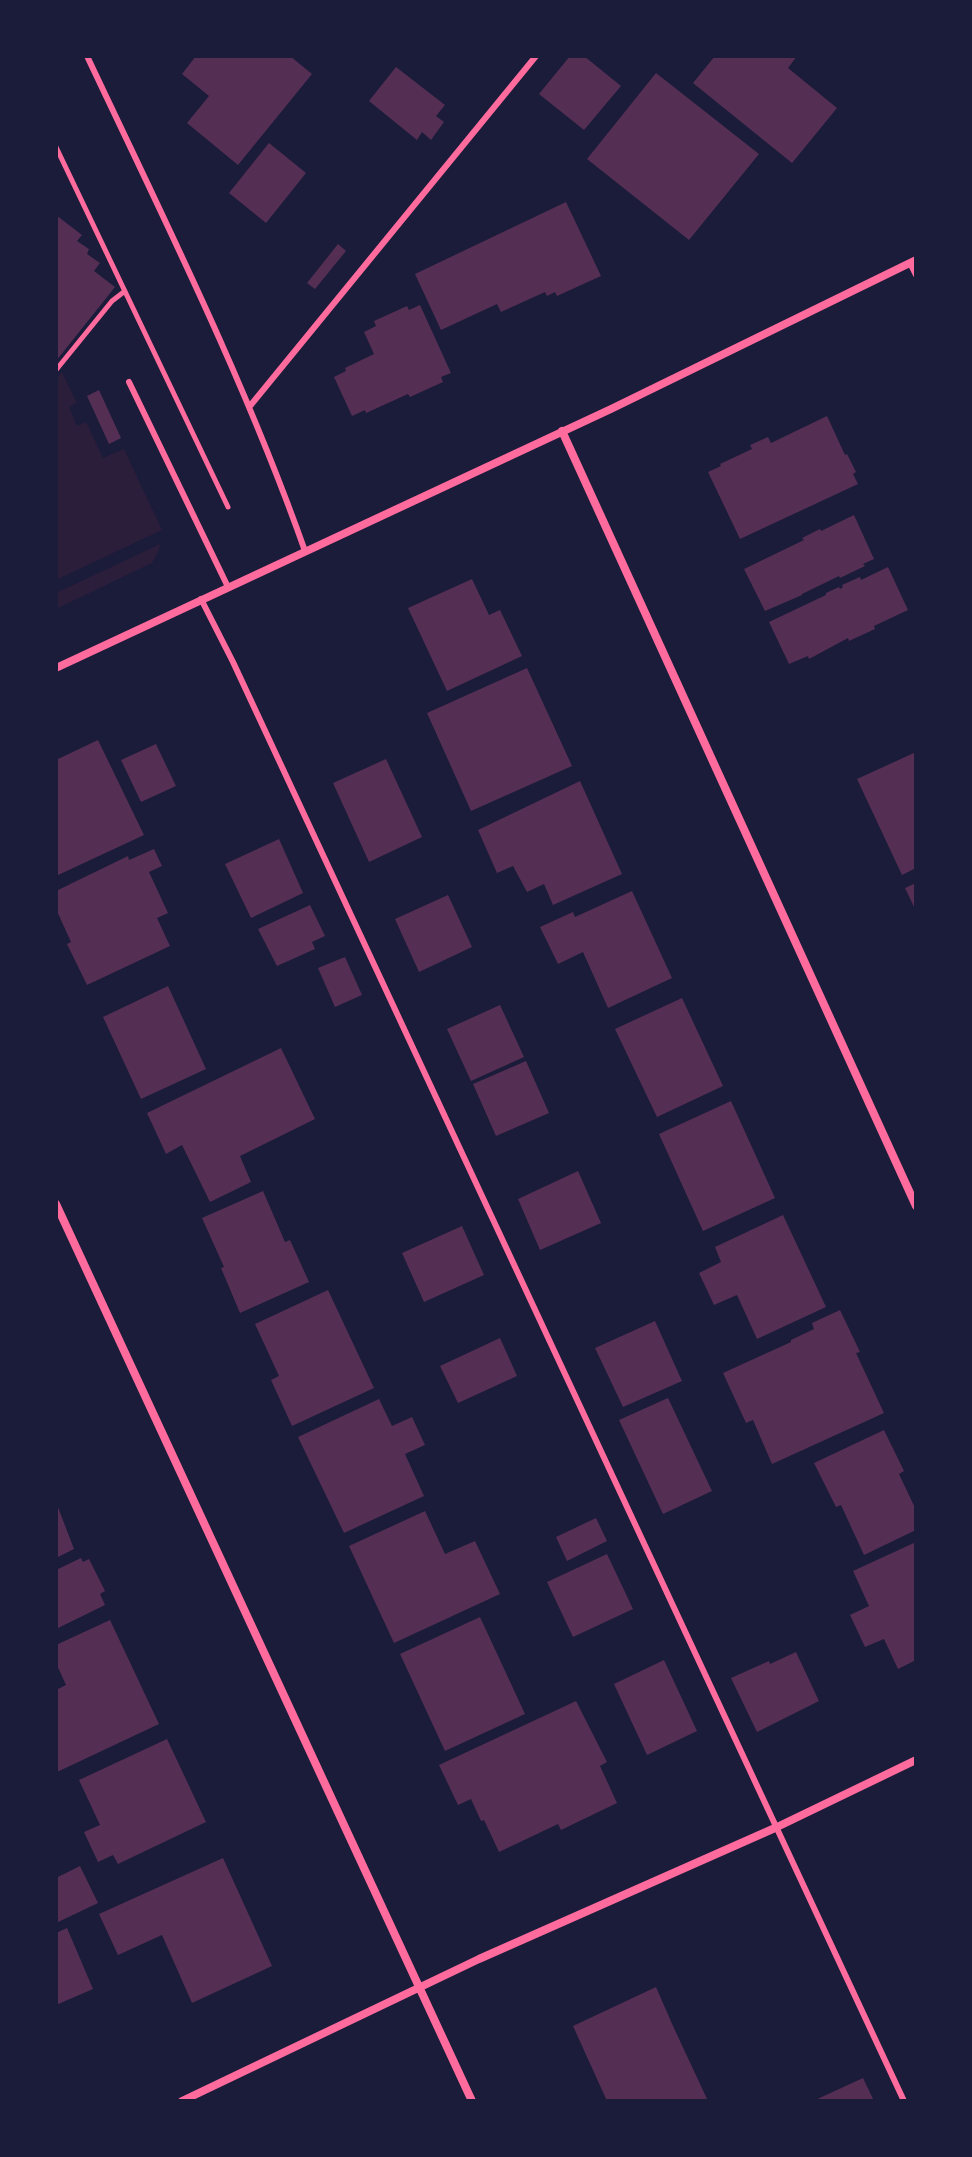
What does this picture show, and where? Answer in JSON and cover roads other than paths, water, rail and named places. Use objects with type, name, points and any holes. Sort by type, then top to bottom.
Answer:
[{"type":"street","points":[[56,668],[562,431],[913,262],[916,251]]},
{"type":"street","points":[[562,431],[916,1206]]},
{"type":"street","points":[[56,1204],[472,2101]]},
{"type":"street","points":[[182,2101],[493,1952],[775,1828],[916,1760]]},
{"type":"lane","points":[[87,56],[250,406],[305,551]]},
{"type":"lane","points":[[250,406],[536,56]]},
{"type":"lane","points":[[913,262],[916,275]]},
{"type":"lane","points":[[129,382],[228,587]]},
{"type":"lane","points":[[201,599],[904,2101]]}]
